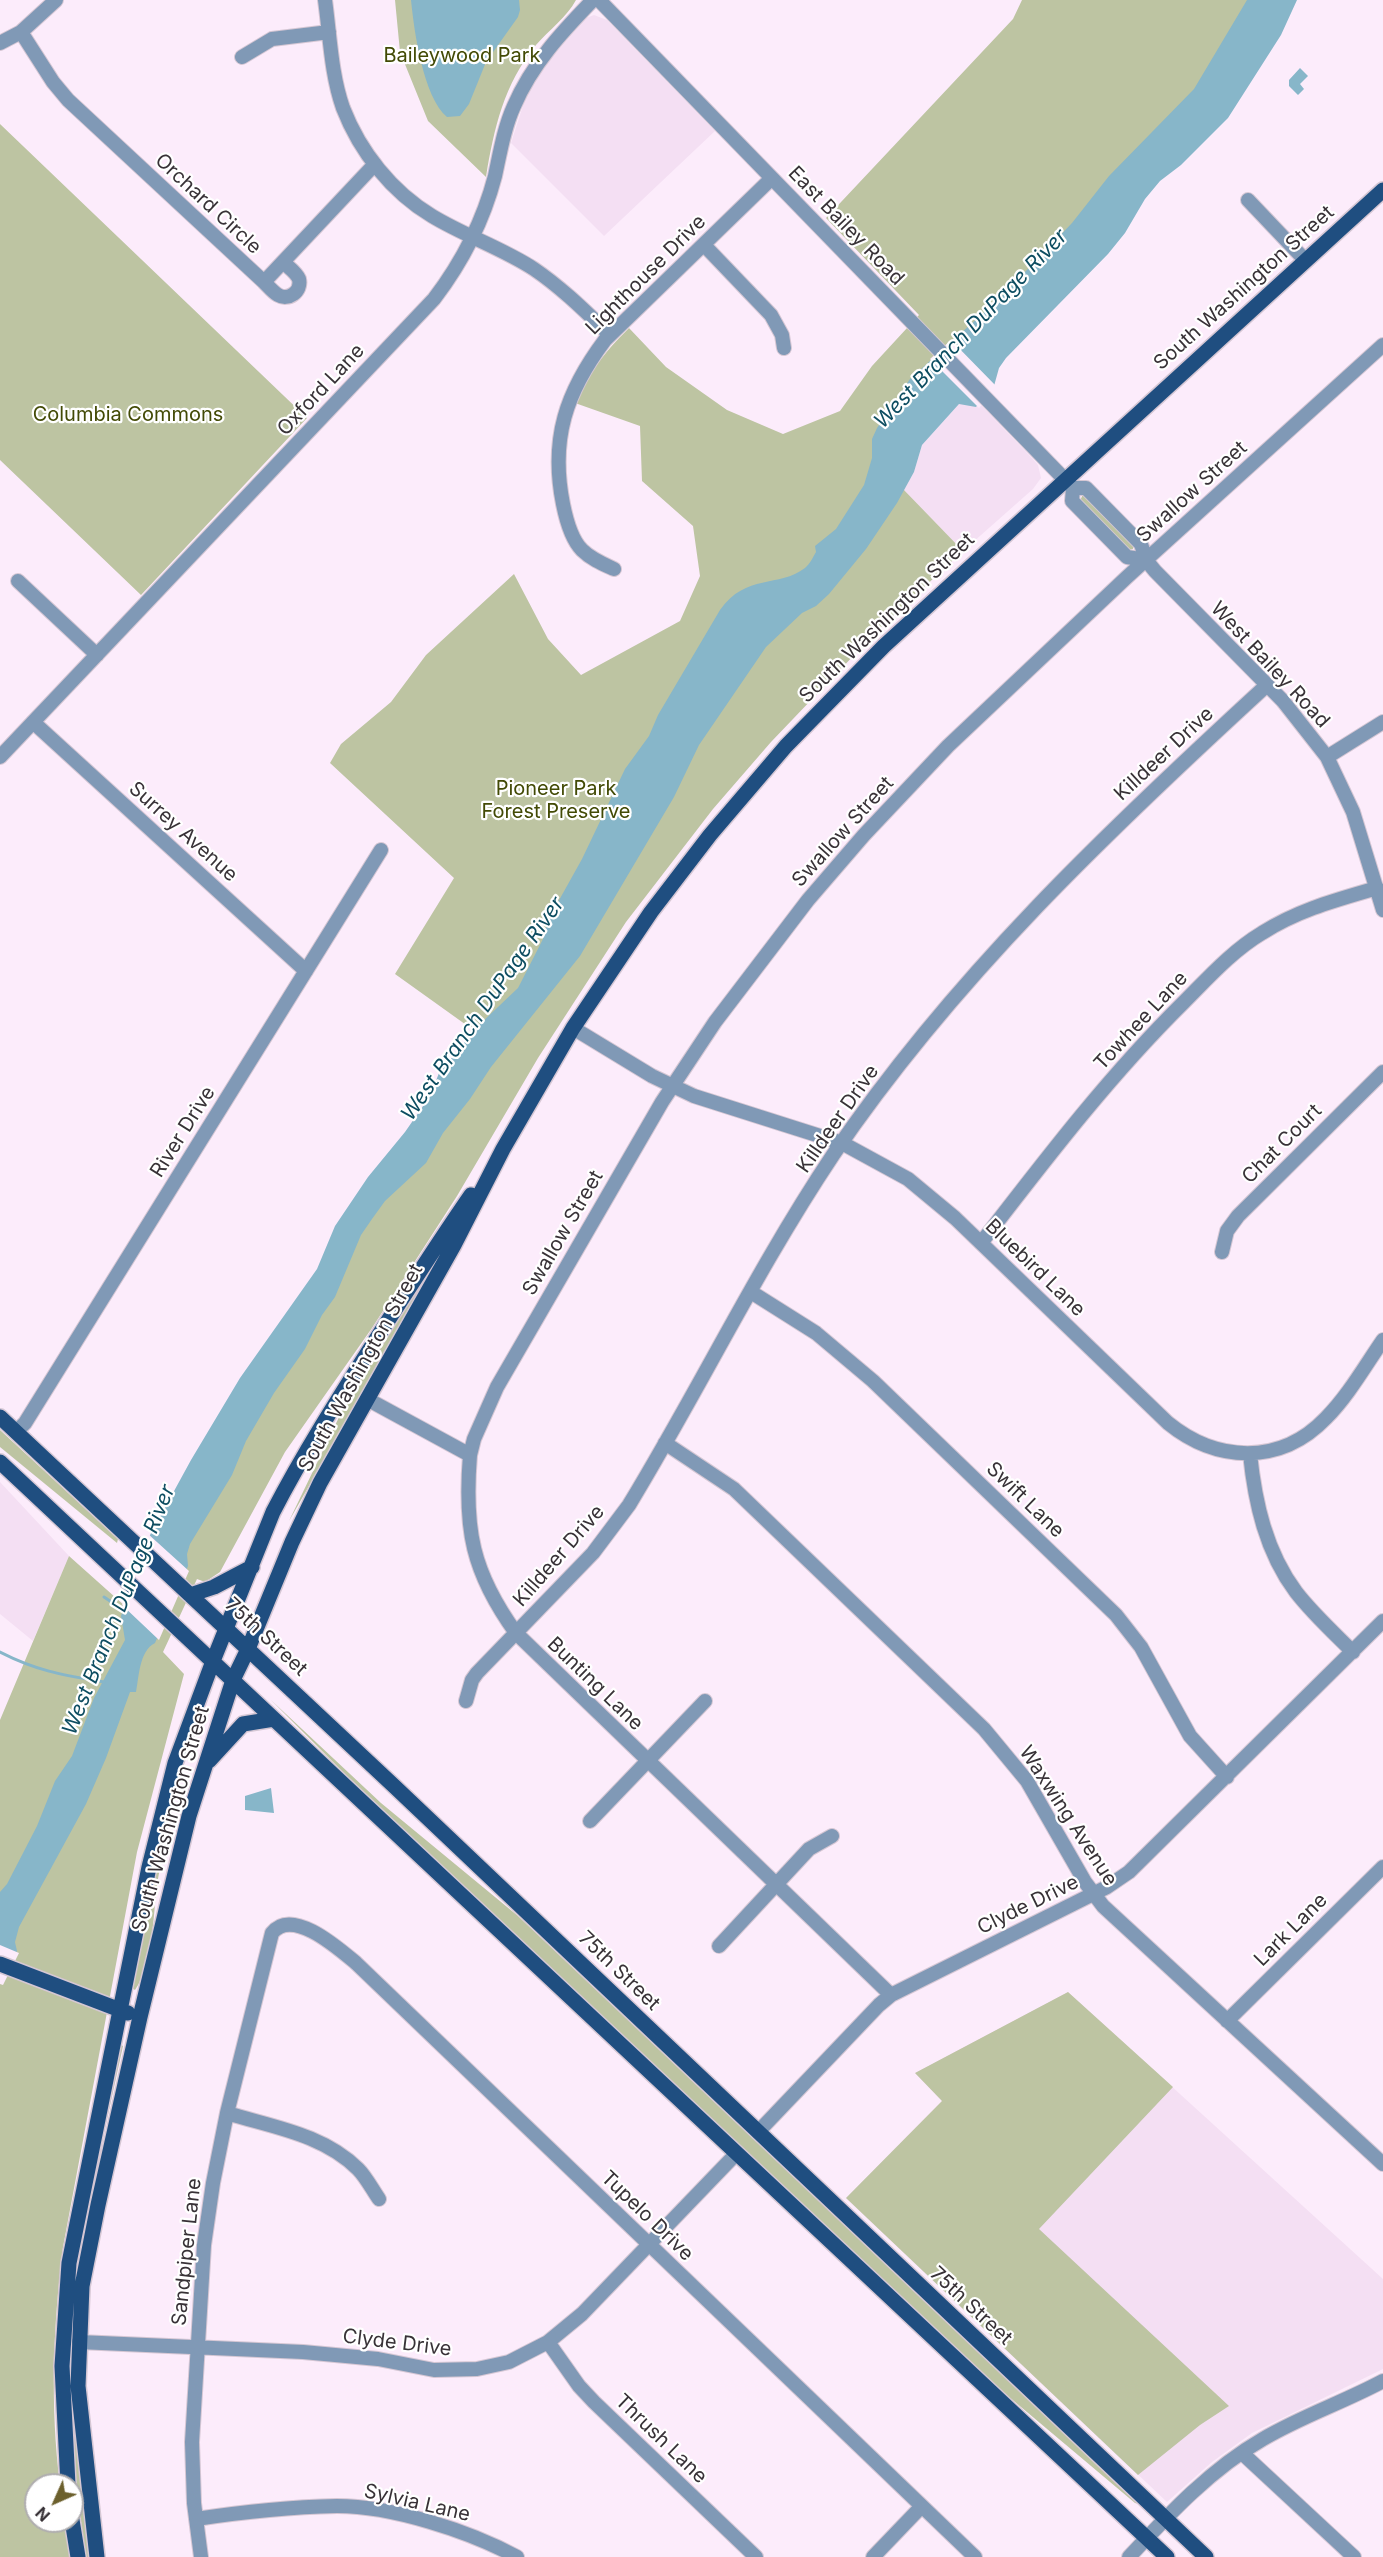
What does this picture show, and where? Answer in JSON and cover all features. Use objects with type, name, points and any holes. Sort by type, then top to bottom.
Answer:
[{"type":"main road","name":"South Washington Street","points":[[97,2557],[78,2386],[85,2274],[140,2017],[189,1816],[233,1680],[320,1483],[454,1245],[503,1149],[573,1028],[680,872],[786,746],[884,646],[1069,484],[1305,260],[1383,190]]},
{"type":"main road","name":"South Washington Street","points":[[67,2473],[62,2366],[69,2264],[160,1816],[175,1763],[273,1512],[304,1455],[441,1237],[503,1149]]},
{"type":"main road","name":"75th Street","points":[[0,1418],[227,1629],[1206,2557]]},
{"type":"main road","points":[[0,1462],[735,2155],[1167,2557]]},
{"type":"main road","points":[[190,1595],[214,1587],[252,1567]]},
{"type":"main road","points":[[205,1766],[243,1724],[274,1719]]},
{"type":"main road","points":[[5,1966],[140,2017]]},
{"type":"main road","points":[[74,2533],[78,2557]]},
{"type":"street","points":[[0,43],[21,32],[56,0]]},
{"type":"street","points":[[325,0],[333,71],[344,109],[375,164],[418,206],[446,224],[499,248],[555,284],[610,335]]},
{"type":"street","name":"Oxford Lane","points":[[0,757],[434,298],[457,270],[486,207],[505,131],[520,91],[552,44],[593,0]]},
{"type":"street","name":"East Bailey Road","points":[[599,0],[1069,484]]},
{"type":"street","name":"Orchard Circle","points":[[21,32],[53,82],[69,100],[264,282],[375,164]]},
{"type":"street","points":[[242,57],[272,39],[328,32]]},
{"type":"street","name":"Lighthouse Drive","points":[[614,569],[591,557],[578,545],[564,510],[558,473],[561,426],[571,395],[584,369],[610,335],[772,178]]},
{"type":"street","points":[[1248,200],[1305,260]]},
{"type":"street","points":[[704,245],[771,315],[782,335],[784,348]]},
{"type":"street","points":[[264,282],[280,297],[294,294],[299,286],[299,280],[283,262]]},
{"type":"street","name":"Swallow Street","points":[[470,1455],[474,1439],[497,1387],[622,1168],[672,1086],[759,962],[808,900],[948,746],[1146,560],[1383,345]]},
{"type":"street","name":"West Bailey Road","points":[[1069,484],[1086,488],[1141,544],[1146,560],[1155,572],[1267,685],[1327,757],[1353,812],[1383,910]]},
{"type":"street","points":[[18,581],[97,655]]},
{"type":"street","name":"Killdeer Drive","points":[[516,1633],[602,1543],[628,1505],[751,1292],[842,1143],[939,1015],[1022,920],[1094,847],[1267,685]]},
{"type":"street","name":"Surrey Avenue","points":[[33,722],[306,971]]},
{"type":"street","points":[[1327,757],[1383,722]]},
{"type":"street","name":"River Drive","points":[[16,1432],[45,1392],[381,850]]},
{"type":"street","name":"Towhee Lane","points":[[981,1243],[1100,1093],[1163,1023],[1219,966],[1260,934],[1289,917],[1309,908],[1377,888]]},
{"type":"street","name":"Bluebird Lane","points":[[573,1028],[652,1076],[694,1096],[842,1143],[908,1179],[927,1193],[981,1243],[1173,1428],[1206,1447],[1228,1453],[1250,1454]]},
{"type":"street","name":"Chat Court","points":[[1222,1252],[1227,1231],[1238,1215],[1383,1072]]},
{"type":"street","name":"Swift Lane","points":[[751,1292],[816,1333],[873,1381],[1116,1615],[1141,1647],[1190,1736],[1227,1777]]},
{"type":"street","points":[[1353,1652],[1296,1591],[1274,1556],[1259,1512],[1250,1454],[1290,1443],[1326,1419],[1383,1340]]},
{"type":"street","points":[[367,1399],[470,1455]]},
{"type":"street","name":"Waxwing Avenue","points":[[665,1443],[734,1488],[984,1729],[1027,1781],[1094,1894],[1116,1918],[1383,2164]]},
{"type":"street","name":"Bunting Lane","points":[[470,1455],[468,1517],[475,1555],[492,1594],[516,1633],[891,1995]]},
{"type":"street","name":"Clyde Drive","points":[[758,2132],[891,1995],[1094,1894],[1129,1872],[1383,1622]]},
{"type":"street","points":[[466,1701],[472,1680],[477,1673],[516,1633]]},
{"type":"street","points":[[590,1821],[705,1701]]},
{"type":"street","points":[[719,1946],[809,1849],[832,1836]]},
{"type":"street","name":"Lark Lane","points":[[1227,2021],[1383,1867]]},
{"type":"street","name":"Sandpiper Lane","points":[[201,2557],[196,2519],[192,2442],[208,2210],[228,2113],[272,1934],[280,1925]]},
{"type":"street","name":"Tupelo Drive","points":[[280,1925],[297,1926],[318,1935],[356,1963],[975,2557]]},
{"type":"street","points":[[228,2113],[280,2127],[327,2146],[360,2171],[379,2199]]},
{"type":"street","name":"Clyde Drive","points":[[79,2342],[313,2353],[378,2359],[446,2371],[477,2369],[509,2362],[548,2342],[582,2314],[735,2155]]},
{"type":"street","name":"Thrush Lane","points":[[548,2342],[586,2394],[756,2557]]},
{"type":"street","points":[[1129,2557],[1209,2477],[1242,2453],[1288,2425],[1383,2381]]},
{"type":"street","points":[[1242,2453],[1354,2557]]},
{"type":"street","points":[[873,2557],[921,2506]]},
{"type":"street","name":"Sylvia Lane","points":[[196,2519],[348,2507],[438,2524],[487,2541],[517,2557]]},
{"type":"shaded area","points":[[594,15],[607,20],[715,131],[604,236],[511,143],[526,96],[545,65],[586,18]]},
{"type":"shaded area","points":[[964,403],[976,407],[979,403],[1038,465],[1041,478],[1033,489],[963,551],[904,490],[914,472],[922,445],[959,404]]},
{"type":"shaded area","points":[[0,1482],[69,1556],[33,1641],[0,1614]]},
{"type":"shaded area","points":[[1068,1992],[1383,2279],[1383,2369],[1252,2433],[1212,2462],[1167,2502],[846,2198],[942,2101],[915,2073]]},
{"type":"green space","name":"Baileywood Park","points":[[395,0],[576,0],[563,18],[536,45],[516,75],[497,124],[486,177],[428,121],[400,52]]},
{"type":"green space","name":"Pioneer Park Forest Preserve","points":[[1022,0],[1274,0],[894,439],[904,490],[963,551],[879,629],[771,742],[713,809],[626,922],[538,1058],[457,1196],[372,1328],[285,1452],[220,1572],[205,1582],[197,1579],[163,1652],[184,1674],[137,1852],[63,2247],[54,2366],[59,2473],[24,2473],[24,2533],[67,2533],[70,2557],[0,2557],[0,1720],[69,1556],[125,1606],[347,1232],[490,1042],[395,974],[454,878],[330,763],[341,744],[391,702],[426,655],[514,574],[548,639],[581,675],[680,621],[700,576],[693,526],[642,481],[640,426],[575,403],[587,381],[598,363],[629,328],[666,367],[727,410],[783,434],[840,411],[872,366],[919,315],[826,218],[1013,19]]},
{"type":"green space","name":"Columbia Commons","points":[[0,124],[307,418],[141,595],[0,460]]},
{"type":"green space","points":[[1083,494],[1134,545],[1133,549],[1128,550],[1080,501]]},
{"type":"green space","points":[[422,1278],[426,1281],[289,1521],[354,1386]]},
{"type":"green space","points":[[0,1430],[118,1539],[117,1543],[0,1447]]},
{"type":"green space","points":[[271,1700],[381,1803],[518,1916],[1139,2504],[996,2386],[942,2338],[345,1774]]},
{"type":"green space","points":[[161,1850],[149,1954],[135,1990],[132,1988]]},
{"type":"green space","points":[[1068,1992],[1173,2087],[1039,2229],[1229,2406],[1200,2425],[1138,2475],[846,2198],[942,2101],[915,2073]]},
{"type":"green space","points":[[120,2044],[123,2046],[81,2239]]},
{"type":"green space","points":[[80,2243],[75,2276],[70,2400],[80,2473],[74,2473],[67,2386],[73,2277]]},
{"type":"green space","points":[[84,2500],[92,2557],[86,2557],[83,2533]]},
{"type":"water","points":[[411,0],[519,0],[518,17],[486,62],[469,104],[460,116],[447,117],[432,94],[421,62]]},
{"type":"water","name":"West Branch DuPage River","points":[[1247,0],[1297,0],[1281,35],[1228,118],[1181,165],[1160,181],[1108,254],[1006,358],[999,368],[994,386],[976,407],[959,404],[922,445],[914,472],[897,503],[866,549],[829,594],[816,606],[802,613],[766,647],[699,745],[674,797],[580,956],[491,1067],[470,1099],[443,1133],[426,1163],[385,1201],[361,1235],[335,1297],[322,1315],[305,1349],[274,1393],[246,1441],[232,1475],[190,1544],[187,1554],[188,1566],[155,1643],[143,1658],[136,1692],[130,1692],[86,1804],[19,1927],[15,1942],[17,1951],[0,1984],[0,1892],[7,1884],[37,1826],[55,1781],[72,1756],[94,1698],[125,1640],[121,1616],[150,1535],[240,1378],[317,1269],[335,1226],[368,1177],[405,1132],[430,1096],[439,1073],[479,1025],[518,988],[543,939],[548,920],[582,859],[625,769],[649,736],[658,715],[720,610],[730,598],[741,591],[795,574],[808,565],[816,552],[815,546],[836,529],[864,485],[872,458],[872,439],[910,379],[1001,297],[1072,223],[1109,176],[1194,89]]},
{"type":"water","points":[[1300,68],[1308,76],[1300,84],[1304,89],[1298,95],[1289,86],[1289,80]]},
{"type":"water","points":[[271,1788],[274,1813],[245,1810],[245,1796]]},
{"type":"pier","points":[[951,340],[997,387],[979,408],[930,359]]},
{"type":"pier","points":[[147,1533],[189,1571],[159,1640],[122,1605]]},
{"type":"pier","points":[[0,1945],[19,1953],[3,1985],[0,1984]]},
{"type":"waterway","name":"West Branch DuPage River","points":[[104,1597],[125,1611]]},
{"type":"waterway","name":"West Branch DuPage River","points":[[0,1652],[50,1672],[104,1682]]}]
